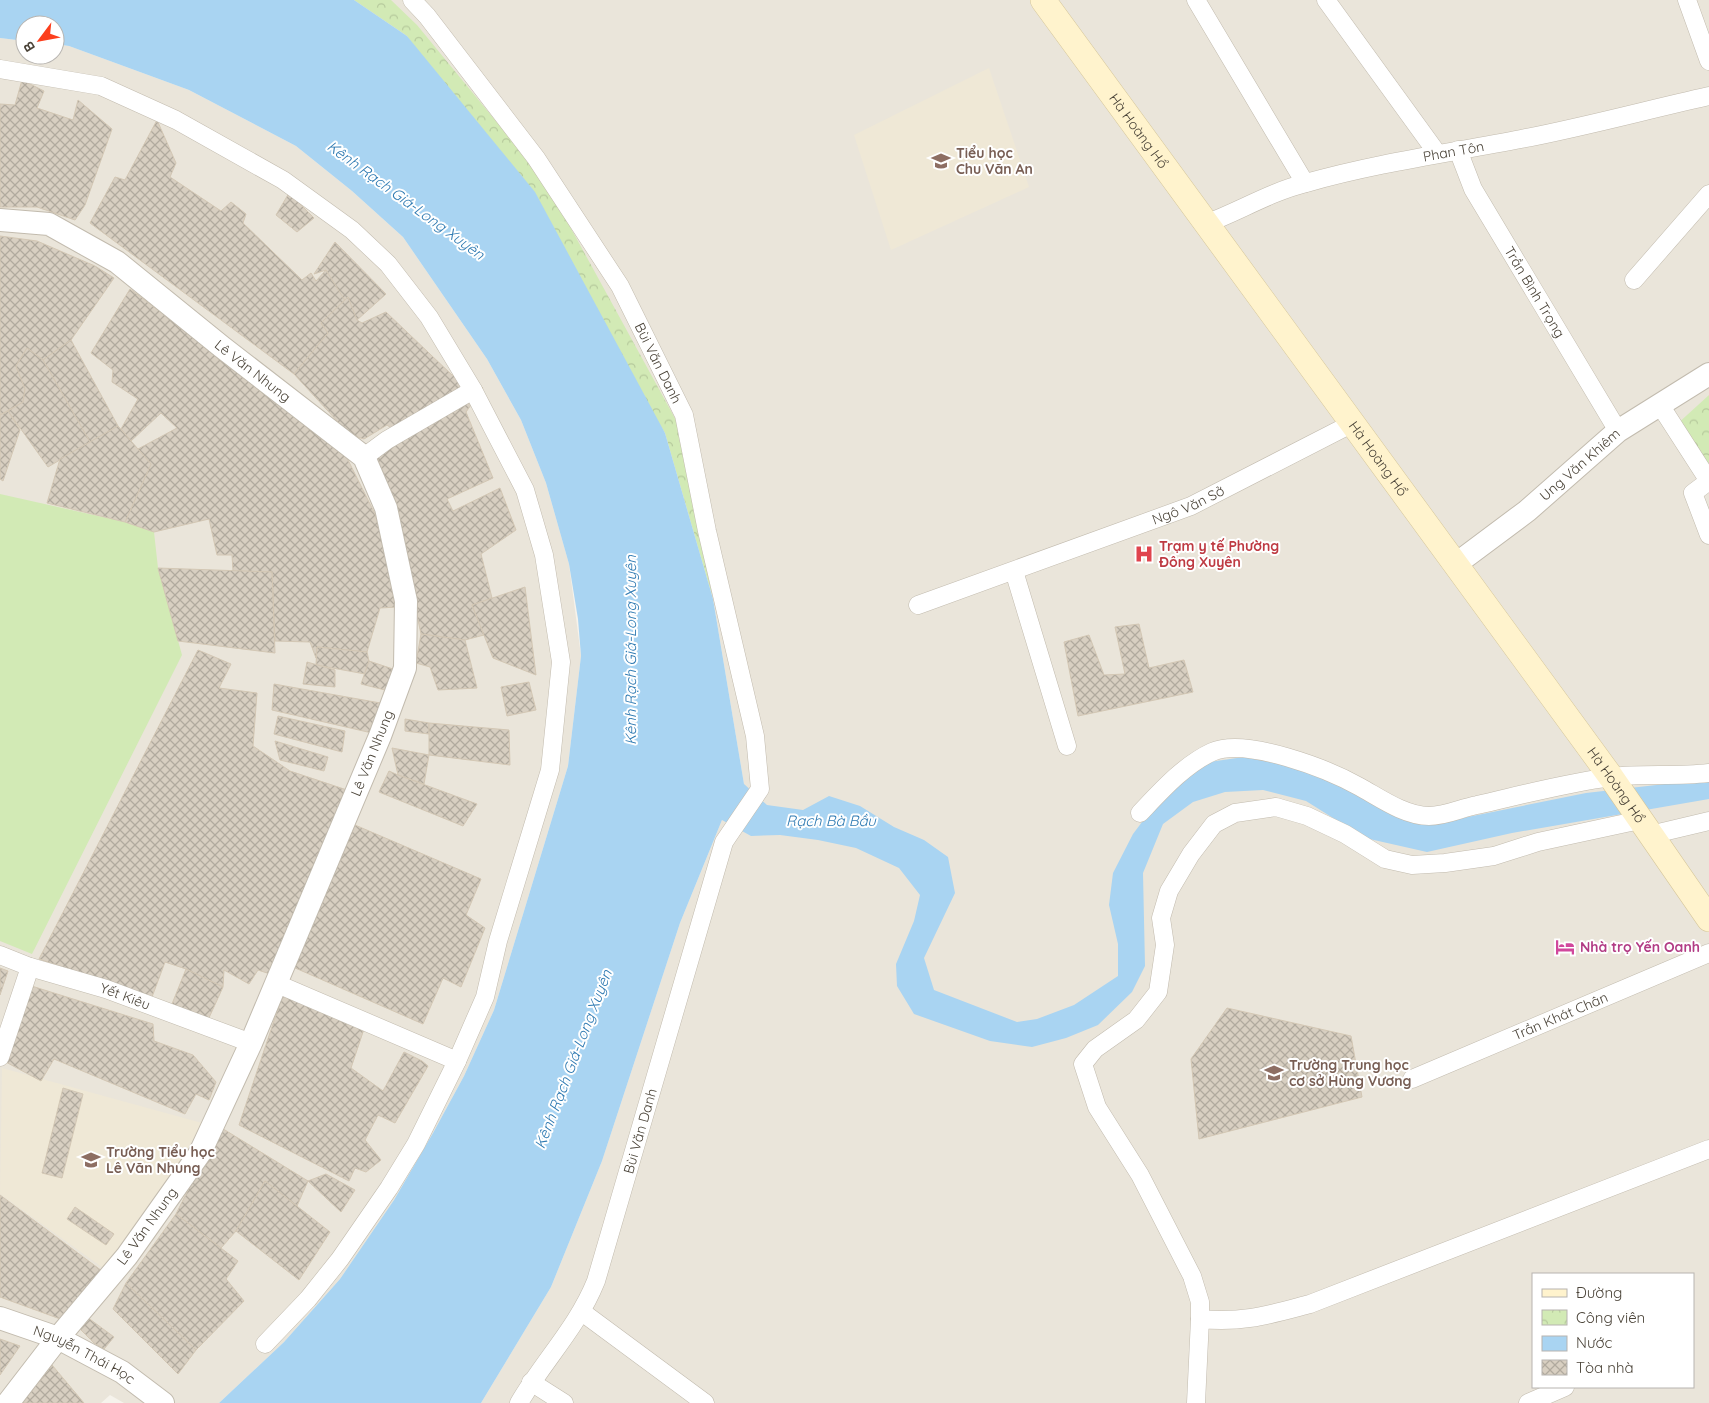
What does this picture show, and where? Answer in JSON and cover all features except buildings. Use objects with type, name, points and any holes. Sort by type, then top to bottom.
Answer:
[{"type":"main road","name":"Hà Hoàng Hổ","points":[[1043,0],[1160,159],[1205,224],[1613,779],[1709,919]]},
{"type":"street","name":"Bùi Văn Danh","points":[[412,0],[427,16],[541,166],[620,286],[684,415],[707,531],[755,736],[760,789],[724,842],[596,1281],[580,1316],[533,1380],[520,1403]]},
{"type":"street","points":[[1196,0],[1306,183]]},
{"type":"street","points":[[1326,0],[1437,153]]},
{"type":"street","points":[[1687,0],[1709,61]]},
{"type":"street","points":[[0,69],[101,86],[176,120],[283,180],[352,230],[388,264],[429,317],[473,390],[524,490],[544,555],[561,662],[550,770],[498,941],[485,997],[457,1061],[416,1144],[366,1225],[308,1300],[265,1344]]},
{"type":"street","name":"Phan Tôn","points":[[1205,224],[1235,213],[1260,198],[1306,183],[1437,153],[1522,139],[1709,96]]},
{"type":"street","name":"Trần Bình Trọng","points":[[1458,150],[1473,189],[1618,431]]},
{"type":"street","points":[[1634,280],[1709,194]]},
{"type":"street","name":"Lê Văn Nhung","points":[[0,220],[49,224],[116,262],[364,457],[386,508],[406,602],[405,668],[349,810],[250,1043],[200,1153],[127,1256],[58,1338],[8,1403]]},
{"type":"street","name":"Ung Văn Khiêm","points":[[1456,564],[1527,511],[1618,431],[1709,374]]},
{"type":"street","points":[[364,457],[387,440],[473,390]]},
{"type":"street","points":[[1660,405],[1709,481],[1694,494],[1709,535]]},
{"type":"street","name":"Ngô Văn Sở","points":[[918,605],[1190,506],[1353,423]]},
{"type":"street","points":[[1014,571],[1067,746]]},
{"type":"street","points":[[1140,813],[1176,777],[1212,752],[1226,748],[1242,748],[1291,758],[1340,776],[1401,808],[1426,816],[1438,816],[1474,805],[1613,779],[1709,773]]},
{"type":"street","points":[[1196,1403],[1200,1302],[1192,1276],[1140,1175],[1097,1108],[1083,1064],[1095,1049],[1136,1020],[1158,992],[1165,945],[1161,918],[1169,891],[1191,854],[1214,824],[1235,813],[1276,807],[1307,816],[1346,834],[1385,859],[1412,865],[1494,856],[1538,842],[1643,824],[1709,821]]},
{"type":"street","name":"Trần Khát Chân","points":[[1412,1079],[1709,954]]},
{"type":"street","name":"Yết Kiêu","points":[[0,955],[30,967],[106,990],[250,1043]]},
{"type":"street","points":[[0,1057],[30,967]]},
{"type":"street","points":[[275,983],[457,1061]]},
{"type":"street","points":[[1200,1319],[1226,1322],[1247,1320],[1310,1304],[1709,1149]]},
{"type":"street","points":[[580,1316],[705,1403]]},
{"type":"street","name":"Nguyễn Thái Học","points":[[0,1318],[58,1338],[122,1372],[163,1403]]},
{"type":"street","points":[[533,1380],[564,1403]]},
{"type":"street","points":[[1528,1403],[1541,1395],[1562,1388]]},
{"type":"shaded area","points":[[354,0],[1709,0],[1709,1403],[481,1403],[551,1287],[602,1161],[680,923],[722,820],[744,784],[713,599],[665,433],[535,192],[407,36]]},
{"type":"shaded area","points":[[0,38],[15,40],[15,65],[65,65],[65,45],[69,46],[189,90],[296,146],[352,191],[403,237],[487,359],[521,420],[546,483],[569,564],[581,656],[568,766],[494,1010],[464,1076],[433,1133],[394,1200],[340,1279],[284,1342],[219,1403],[124,1403],[110,1395],[101,1403],[0,1403]]},
{"type":"shaded area","name":"Tiểu học Chu Văn An","points":[[989,68],[1029,187],[891,250],[854,135]]},
{"type":"shaded area","name":"Trường Tiểu học Lê Văn Nhung","points":[[2,1068],[202,1123],[170,1180],[106,1270],[0,1194]]},
{"type":"green space","points":[[354,0],[391,0],[417,25],[545,181],[677,422],[713,599],[665,433],[407,36]]},
{"type":"green space","points":[[1709,395],[1709,481],[1675,426]]},
{"type":"green space","points":[[0,494],[125,522],[154,532],[158,568],[182,655],[32,954],[0,941]]},
{"type":"water","points":[[0,0],[354,0],[407,36],[535,192],[665,433],[713,599],[744,784],[767,805],[803,810],[829,796],[860,806],[894,827],[924,840],[948,857],[955,893],[924,958],[934,990],[1017,1022],[1037,1019],[1074,1005],[1118,976],[1118,944],[1109,905],[1113,873],[1133,834],[1151,810],[1181,781],[1209,762],[1244,757],[1290,766],[1318,775],[1433,824],[1586,793],[1709,779],[1709,799],[1512,833],[1427,852],[1365,838],[1306,801],[1263,790],[1225,792],[1193,802],[1163,824],[1143,873],[1145,966],[1132,992],[1098,1025],[1066,1038],[1032,1047],[990,1041],[914,1014],[897,986],[896,964],[914,921],[920,895],[899,868],[856,848],[780,835],[751,836],[722,820],[680,923],[602,1161],[551,1287],[481,1403],[219,1403],[284,1342],[340,1279],[394,1200],[464,1076],[494,1010],[568,766],[581,656],[578,619],[569,564],[546,483],[521,420],[487,359],[403,237],[352,191],[296,146],[189,90],[65,45],[65,15],[15,15],[15,40],[0,38]]},
{"type":"place","name":"Tiểu học Chu Văn An","points":[[941,161]]},
{"type":"place","name":"Trạm y tế Phường Đông Xuyên","points":[[1144,554]]},
{"type":"place","name":"Nhà trọ Yến Oanh","points":[[1565,947]]},
{"type":"place","name":"Trường Trung học cơ sở Hùng Vương","points":[[1274,1073]]},
{"type":"place","name":"Trường Tiểu học Lê Văn Nhung","points":[[91,1160]]},
{"type":"water label","name":"Kênh Rạch Giá-Long Xuyên","points":[[406,200]]},
{"type":"water label","name":"Kênh Rạch Giá-Long Xuyên","points":[[630,650]]},
{"type":"water label","name":"Rạch Bà Bầu","points":[[831,820]]},
{"type":"water label","name":"Kênh Rạch Giá-Long Xuyên","points":[[573,1059]]}]
